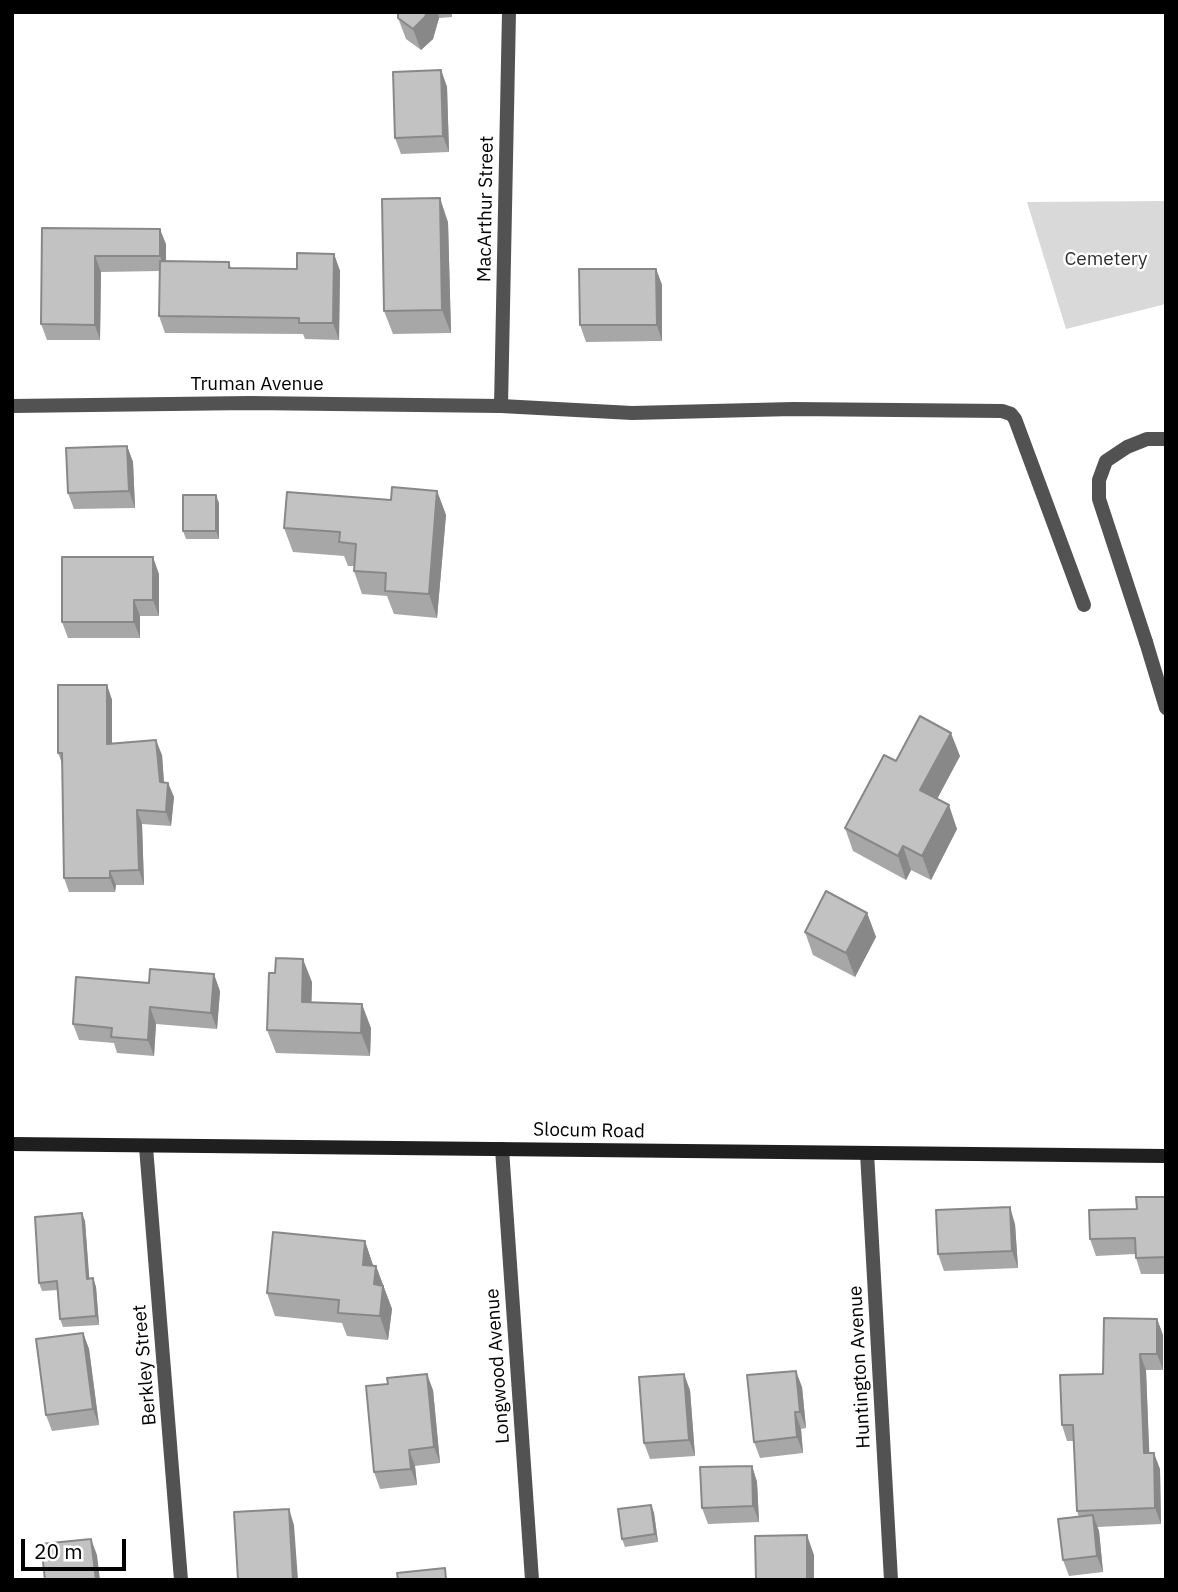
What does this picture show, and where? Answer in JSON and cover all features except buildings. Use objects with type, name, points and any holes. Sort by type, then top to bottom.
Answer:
[{"type":"main road","name":"Slocum Road","points":[[12,1144],[1166,1156]]},
{"type":"street","name":"MacArthur Street","points":[[501,406],[509,12]]},
{"type":"street","name":"Truman Avenue","points":[[12,405],[250,403],[501,406],[632,413],[793,410],[1002,411],[1011,414],[1015,419],[1084,605]]},
{"type":"street","points":[[1166,439],[1147,439],[1127,447],[1106,461],[1098,480],[1099,499],[1166,708]]},
{"type":"street","name":"Berkley Street","points":[[146,1146],[181,1580]]},
{"type":"street","name":"Longwood Avenue","points":[[502,1149],[532,1580]]},
{"type":"street","name":"Huntington Avenue","points":[[867,1153],[891,1580]]},
{"type":"green space","name":"Cemetery","points":[[1164,201],[1166,304],[1066,329],[1027,202]]}]
